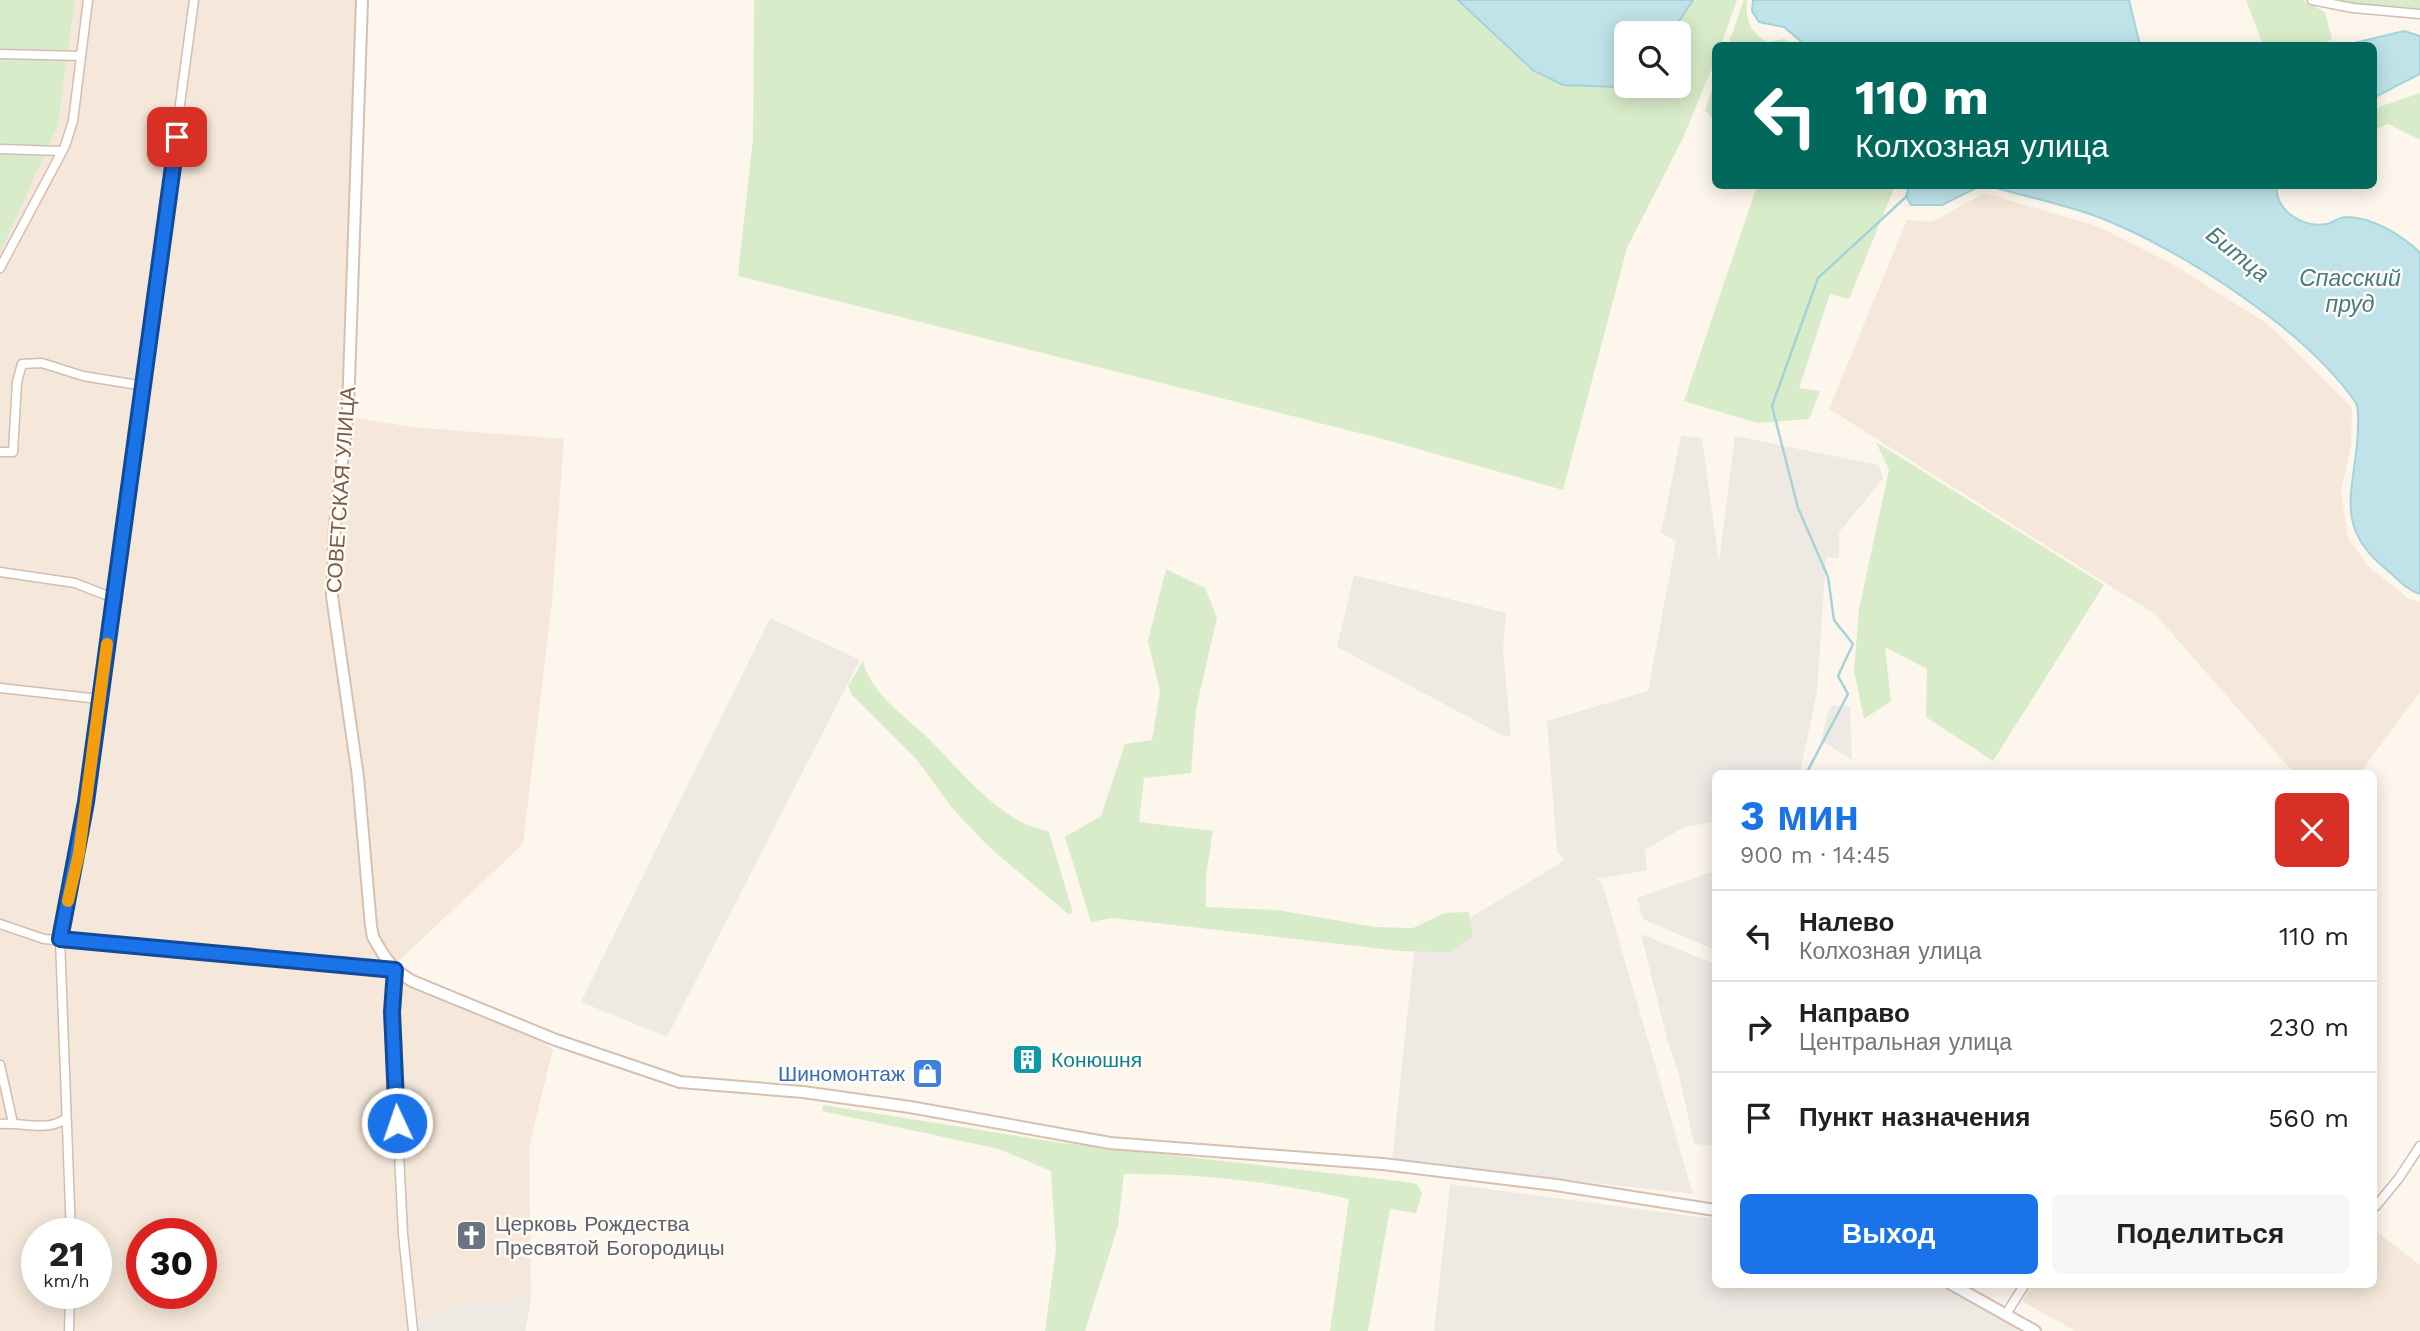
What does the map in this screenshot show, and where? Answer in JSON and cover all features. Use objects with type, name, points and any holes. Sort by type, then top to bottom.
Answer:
[{"type":"street","points":[[0,268],[10,244],[65,146],[73,121],[88,0]]},
{"type":"street","points":[[70,1218],[60,939],[79,853],[194,0]]},
{"type":"street","name":"СОВЕТСКАЯ УЛИЦА","points":[[362,0],[348,410],[335,525],[332,596],[363,823],[371,926],[373,937],[395,970],[412,981],[600,1056],[692,1084],[803,1092],[910,1107],[1110,1143],[1383,1164],[1556,1185],[1712,1210]]},
{"type":"street","points":[[2312,0],[2329,5],[2420,14]]},
{"type":"street","points":[[0,54],[81,56]]},
{"type":"street","points":[[0,149],[60,151]]},
{"type":"street","points":[[0,244],[10,244]]},
{"type":"street","points":[[0,452],[13,452],[17,382],[22,363],[41,363],[83,376],[144,386]]},
{"type":"street","points":[[0,572],[75,583],[113,598]]},
{"type":"street","points":[[0,688],[99,699]]},
{"type":"street","points":[[0,924],[44,939],[395,970],[392,1012],[403,1234],[413,1331]]},
{"type":"street","points":[[0,1065],[13,1123]]},
{"type":"street","points":[[0,1124],[58,1125],[65,1119]]},
{"type":"street","points":[[2377,1205],[2420,1146]]},
{"type":"street","points":[[1958,1288],[2035,1331]]},
{"type":"street","points":[[2006,1314],[2022,1288]]},
{"type":"street","points":[[69,1331],[70,1309]]},
{"type":"shaded area","points":[[75,0],[363,0],[346,416],[411,427],[564,439],[552,602],[523,844],[387,972],[548,1042],[547,1046],[553,1049],[529,1147],[531,1298],[525,1331],[0,1331],[0,254],[58,125]]},
{"type":"shaded area","points":[[1984,193],[2097,226],[2174,265],[2269,325],[2352,408],[2351,446],[2341,491],[2348,538],[2369,567],[2409,599],[2420,602],[2420,692],[2362,770],[2291,770],[2155,614],[1829,409],[1907,220],[1932,222]]},
{"type":"shaded area","points":[[1681,436],[1702,438],[1719,562],[1735,436],[1879,465],[1883,479],[1839,532],[1839,558],[1826,558],[1817,692],[1801,770],[1712,770],[1712,822],[1684,827],[1645,850],[1647,870],[1597,879],[1603,886],[1693,1194],[1392,1160],[1414,952],[1565,860],[1557,852],[1547,721],[1648,691],[1676,541],[1661,533]]},
{"type":"shaded area","points":[[1354,575],[1506,613],[1503,651],[1511,736],[1504,736],[1337,647]]},
{"type":"shaded area","points":[[770,618],[860,660],[667,1037],[581,1002]]},
{"type":"shaded area","points":[[1830,706],[1850,706],[1852,760],[1821,740]]},
{"type":"shaded area","points":[[1712,872],[1712,949],[1643,919],[1637,898]]},
{"type":"shaded area","points":[[1641,934],[1712,963],[1712,1146],[1694,1144],[1678,1070],[1668,1043]]},
{"type":"shaded area","points":[[1450,1184],[1712,1219],[1712,1288],[1945,1288],[2024,1331],[1434,1331]]},
{"type":"shaded area","points":[[2377,1232],[2420,1265],[2420,1331],[2075,1331],[2022,1301],[2030,1288],[2377,1288]]},
{"type":"shaded area","points":[[531,1298],[525,1331],[418,1331],[418,1320],[455,1304]]},
{"type":"green space","points":[[0,0],[75,0],[58,125],[0,254]]},
{"type":"green space","points":[[754,0],[1458,0],[1534,71],[1563,85],[1614,87],[1614,98],[1691,98],[1691,21],[1679,21],[1693,0],[1737,0],[1722,42],[1712,42],[1712,68],[1682,140],[1627,248],[1563,490],[1383,439],[738,276],[753,139]]},
{"type":"green space","points":[[1744,0],[1747,0],[1750,25],[1768,42],[1729,42]]},
{"type":"green space","points":[[2246,0],[2302,0],[2325,12],[2332,39],[2326,42],[2262,42]]},
{"type":"green space","points":[[2314,0],[2420,0],[2420,9]]},
{"type":"green space","points":[[1784,39],[1788,42],[1768,42]]},
{"type":"green space","points":[[1712,90],[1712,118],[1705,110]]},
{"type":"green space","points":[[2420,93],[2420,140],[2388,124],[2377,128],[2377,108]]},
{"type":"green space","points":[[1756,189],[1894,189],[1849,299],[1830,294],[1799,388],[1820,391],[1809,419],[1757,423],[1684,401]]},
{"type":"green space","points":[[1876,442],[2104,585],[1993,761],[1926,717],[1927,669],[1885,647],[1891,701],[1864,719],[1854,671],[1859,609],[1889,470]]},
{"type":"green space","points":[[1166,569],[1205,588],[1217,618],[1196,709],[1191,773],[1144,778],[1139,822],[1213,831],[1206,876],[1206,907],[1277,910],[1375,927],[1413,928],[1444,913],[1469,912],[1473,936],[1449,952],[1400,951],[1112,918],[1091,922],[1065,837],[1101,816],[1125,744],[1152,740],[1160,691],[1148,641]]},
{"type":"green space","points":[[863,661],[867,673],[881,694],[978,790],[1018,820],[1049,832],[1073,913],[1068,914],[987,845],[953,809],[917,760],[852,695],[848,686]]},
{"type":"green space","points":[[823,1105],[1055,1142],[1399,1181],[1417,1184],[1422,1193],[1416,1213],[1390,1209],[1368,1331],[1330,1331],[1349,1199],[1237,1180],[1124,1174],[1118,1226],[1085,1331],[1045,1331],[1056,1249],[1051,1171],[999,1149],[822,1111]]},
{"type":"water","points":[[1458,0],[1693,0],[1679,21],[1614,21],[1614,87],[1563,85],[1534,71]]},
{"type":"water","points":[[1753,0],[2129,0],[2139,42],[1802,42],[1784,27],[1759,22],[1752,11]]},
{"type":"water","points":[[2404,31],[2420,36],[2420,74],[2377,96],[2377,42],[2358,42]]},
{"type":"water","points":[[1908,189],[1974,189],[1942,205],[1911,205],[1906,196]]},
{"type":"water","name":"Спасский пруд","points":[[2000,189],[2277,189],[2285,209],[2300,220],[2317,225],[2346,217],[2366,220],[2396,234],[2420,253],[2420,594],[2406,587],[2386,569],[2368,552],[2357,535],[2351,501],[2357,444],[2357,405],[2334,376],[2276,322],[2208,274],[2138,235],[2077,210]]},
{"type":"waterway","points":[[1808,770],[1848,694],[1838,676],[1853,644],[1834,620],[1828,577],[1798,508],[1772,406],[1818,278],[1907,196]]},
{"type":"slow traffic","points":[[68,901],[79,853],[107,644]]},
{"type":"place","name":"Конюшня","points":[[1028,1060]]},
{"type":"place","name":"Шиномонтаж","points":[[928,1074]]},
{"type":"place","name":"Церковь Рождества Пресвятой Богородицы","points":[[472,1236]]},
{"type":"route","points":[[177,137],[79,853],[60,939],[395,970],[392,1012],[397,1123]]},
{"type":"water label","name":"Битца","points":[[2238,254]]}]
